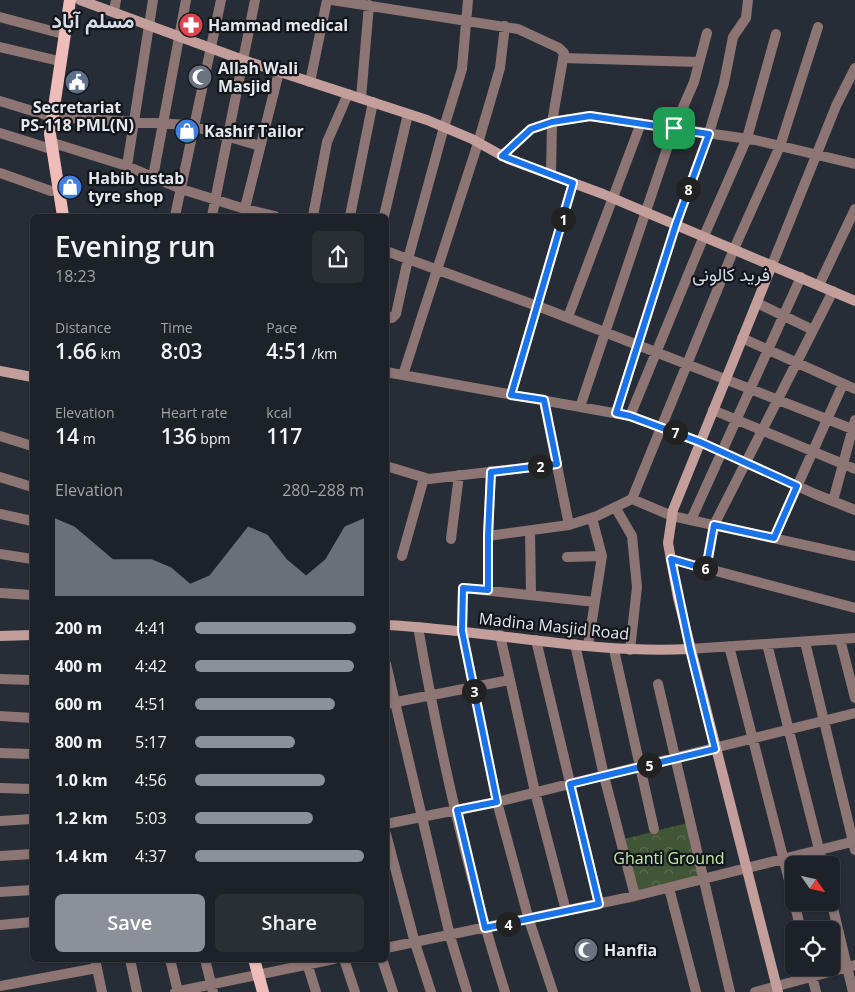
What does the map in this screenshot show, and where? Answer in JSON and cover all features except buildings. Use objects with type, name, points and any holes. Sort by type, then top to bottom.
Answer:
[{"type":"main road","points":[[62,214],[50,146],[63,34],[70,0]]},
{"type":"main road","points":[[255,962],[263,992]]},
{"type":"street","points":[[80,0],[179,35],[242,60],[444,127],[502,156],[676,224],[855,301]]},
{"type":"street","points":[[114,11],[116,0]]},
{"type":"street","points":[[126,166],[153,0]]},
{"type":"street","points":[[153,177],[186,0]]},
{"type":"street","points":[[175,214],[221,0]]},
{"type":"street","points":[[212,214],[255,0]]},
{"type":"street","points":[[310,82],[327,0]]},
{"type":"street","points":[[332,0],[367,3],[518,28],[559,48],[564,53],[552,122],[551,175]]},
{"type":"street","points":[[389,318],[392,318],[396,314],[408,259],[462,69],[468,0]]},
{"type":"street","points":[[616,413],[676,224],[709,134],[724,83],[733,37],[744,24],[748,0]]},
{"type":"street","points":[[361,98],[367,3]]},
{"type":"street","points":[[0,17],[63,34]]},
{"type":"street","points":[[403,375],[478,143],[500,68],[506,26]]},
{"type":"street","points":[[488,536],[569,525],[592,518],[632,499],[734,249],[780,146],[818,27]]},
{"type":"street","points":[[580,407],[674,128],[694,82],[707,33]]},
{"type":"street","points":[[630,416],[746,138],[776,34]]},
{"type":"street","points":[[0,47],[60,61]]},
{"type":"street","points":[[563,58],[699,62]]},
{"type":"street","points":[[777,989],[690,649],[668,543],[672,516],[700,442],[836,106],[855,68]]},
{"type":"street","points":[[0,133],[126,166],[244,213],[279,72]]},
{"type":"street","points":[[313,214],[327,142],[348,94]]},
{"type":"street","points":[[0,101],[52,117],[194,126],[260,146]]},
{"type":"street","points":[[350,214],[373,102]]},
{"type":"street","points":[[384,214],[408,114]]},
{"type":"street","points":[[502,156],[531,129],[552,122],[590,116],[746,138],[854,162]]},
{"type":"street","points":[[568,318],[641,123]]},
{"type":"street","points":[[0,172],[51,191]]},
{"type":"street","points":[[511,395],[573,183]]},
{"type":"street","points":[[819,285],[855,209]]},
{"type":"street","points":[[389,252],[538,306],[827,419],[854,426],[833,501]]},
{"type":"street","points":[[691,520],[800,277]]},
{"type":"street","points":[[706,569],[714,525],[833,291]]},
{"type":"street","points":[[757,303],[814,330]]},
{"type":"street","points":[[742,338],[855,389]]},
{"type":"street","points":[[0,370],[30,378]]},
{"type":"street","points":[[389,373],[630,416],[700,442],[855,510]]},
{"type":"street","points":[[774,538],[843,384]]},
{"type":"street","points":[[544,400],[569,525]]},
{"type":"street","points":[[713,410],[855,469]]},
{"type":"street","points":[[0,436],[30,445]]},
{"type":"street","points":[[389,467],[424,478],[459,476],[557,464]]},
{"type":"street","points":[[488,590],[491,472]]},
{"type":"street","points":[[451,539],[459,476]]},
{"type":"street","points":[[0,477],[30,486]]},
{"type":"street","points":[[402,556],[424,478]]},
{"type":"street","points":[[632,499],[672,516],[855,556]]},
{"type":"street","points":[[615,507],[632,536],[638,587],[630,650]]},
{"type":"street","points":[[0,514],[30,521]]},
{"type":"street","points":[[588,646],[602,556],[592,518]]},
{"type":"street","points":[[530,530],[532,595]]},
{"type":"street","points":[[0,554],[30,559]]},
{"type":"street","points":[[567,558],[602,556]]},
{"type":"street","points":[[671,559],[855,608]]},
{"type":"street","points":[[553,992],[529,920],[497,802],[462,631],[463,588],[595,602]]},
{"type":"street","points":[[0,593],[30,595]]},
{"type":"street","name":"Madina Masjid Road","points":[[389,625],[500,635],[614,650],[690,649]]},
{"type":"street","points":[[418,627],[430,695],[485,928],[505,992]]},
{"type":"street","points":[[0,636],[30,635]]},
{"type":"street","points":[[500,635],[535,792],[566,911]]},
{"type":"street","points":[[690,649],[855,638]]},
{"type":"street","points":[[840,639],[855,698]]},
{"type":"street","points":[[536,640],[599,904]]},
{"type":"street","points":[[389,947],[529,920],[820,850],[854,844],[805,642]]},
{"type":"street","points":[[575,644],[604,776],[635,896]]},
{"type":"street","points":[[767,644],[821,856]]},
{"type":"street","points":[[729,646],[785,864]]},
{"type":"street","points":[[614,650],[654,829]]},
{"type":"street","points":[[0,679],[30,680]]},
{"type":"street","points":[[391,703],[510,680]]},
{"type":"street","points":[[658,684],[730,992]]},
{"type":"street","points":[[389,687],[391,703],[450,936],[467,992]]},
{"type":"street","points":[[389,823],[497,802],[855,713]]},
{"type":"street","points":[[0,716],[30,718]]},
{"type":"street","points":[[0,753],[30,754]]},
{"type":"street","points":[[0,788],[30,788]]},
{"type":"street","points":[[0,821],[30,819]]},
{"type":"street","points":[[389,845],[415,942],[431,992]]},
{"type":"street","points":[[0,856],[30,854]]},
{"type":"street","points":[[668,888],[696,992]]},
{"type":"street","points":[[0,892],[30,890]]},
{"type":"street","points":[[834,911],[851,966],[853,992]]},
{"type":"street","points":[[0,925],[30,922]]},
{"type":"street","points":[[131,962],[137,992]]},
{"type":"street","points":[[171,962],[177,992],[212,988],[306,962],[316,992]]},
{"type":"street","points":[[206,962],[212,988]]},
{"type":"street","points":[[345,962],[355,992]]},
{"type":"street","points":[[383,962],[394,992]]},
{"type":"street","points":[[0,986],[96,963],[102,992]]},
{"type":"street","points":[[755,992],[777,989],[803,976]]},
{"type":"street","points":[[812,976],[816,992]]},
{"type":"green space","name":"Ghanti Ground","points":[[691,822],[705,879],[635,896],[621,840]]},
{"type":"place","name":"Hammad medical","points":[[191,25]]},
{"type":"place","name":"Allah Wali Masjid","points":[[200,77]]},
{"type":"place","name":"Secretariat PS-118 PML(N)","points":[[77,82]]},
{"type":"place","name":"Kashif Tailor","points":[[187,131]]},
{"type":"place","name":"Habib ustab tyre shop","points":[[70,187]]},
{"type":"place","name":"Hanfia","points":[[586,950]]},
{"type":"district","name":"مسلم آباد","points":[[93,21]]},
{"type":"district","name":"فرید کالونی","points":[[731,275]]},
{"type":"route","points":[[590,116],[674,128],[709,134],[676,224],[616,413],[630,416],[700,442],[797,486],[774,538],[714,525],[706,569],[671,559],[678,598],[715,749],[570,784],[599,904],[485,928],[457,810],[497,802],[462,631],[463,588],[488,590],[490,578],[488,536],[491,472],[557,464],[544,400],[511,395],[573,183],[502,156],[531,129],[552,122],[590,116]]}]
